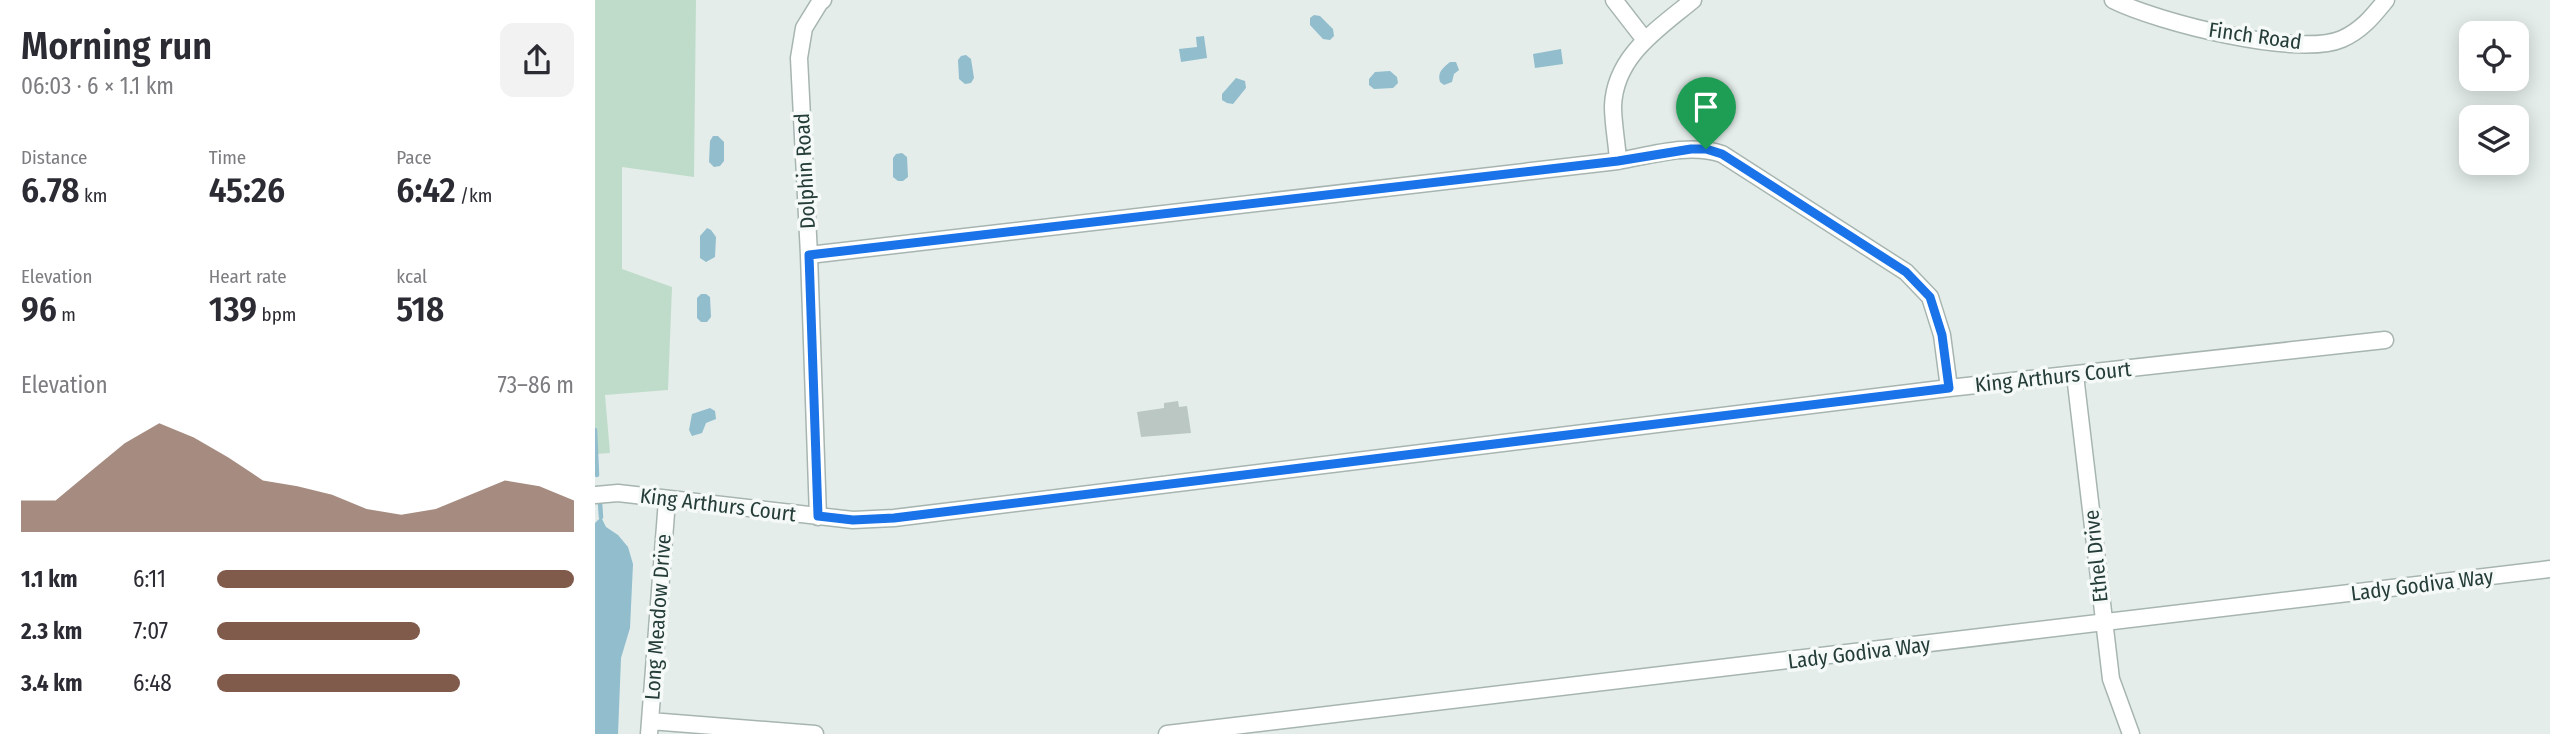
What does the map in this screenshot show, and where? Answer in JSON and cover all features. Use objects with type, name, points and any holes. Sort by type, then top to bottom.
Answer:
[{"type":"street","name":"Dolphin Road","points":[[818,516],[799,58],[804,27],[823,0]]},
{"type":"street","points":[[1613,0],[1646,40]]},
{"type":"street","points":[[1618,161],[1613,105],[1618,78],[1630,55],[1693,0]]},
{"type":"street","name":"Finch Road","points":[[2113,0],[2185,26],[2252,40],[2314,44],[2341,40],[2367,24],[2386,0]]},
{"type":"street","points":[[809,255],[1706,149],[1722,154],[1906,272],[1930,297],[1942,335],[1949,388]]},
{"type":"street","name":"King Arthurs Court","points":[[595,495],[618,493],[853,520],[894,518],[1949,388],[2385,340]]},
{"type":"street","name":"Ethel Drive","points":[[2075,375],[2111,678],[2131,734]]},
{"type":"street","name":"Long Meadow Drive","points":[[650,727],[667,500]]},
{"type":"street","name":"Lady Godiva Way","points":[[1167,734],[2550,569]]},
{"type":"street","points":[[650,727],[815,734]]},
{"type":"green space","points":[[595,0],[696,0],[694,177],[622,167],[622,269],[672,287],[668,390],[605,395],[610,453],[595,454]]},
{"type":"water","points":[[1314,15],[1320,16],[1333,29],[1334,36],[1330,40],[1323,39],[1310,25],[1310,18]]},
{"type":"water","points":[[1204,36],[1207,58],[1181,62],[1179,49],[1197,47],[1196,37]]},
{"type":"water","points":[[1561,49],[1563,64],[1535,68],[1533,54]]},
{"type":"water","points":[[966,55],[971,59],[974,78],[971,83],[965,84],[959,79],[958,60]]},
{"type":"water","points":[[1450,62],[1456,62],[1459,70],[1454,74],[1452,82],[1444,85],[1439,79],[1440,73]]},
{"type":"water","points":[[1390,71],[1397,77],[1398,83],[1393,88],[1374,89],[1369,85],[1369,79],[1375,72]]},
{"type":"water","points":[[1236,78],[1245,81],[1246,88],[1233,104],[1227,103],[1222,100],[1222,94]]},
{"type":"water","points":[[713,136],[718,136],[724,142],[724,161],[720,166],[714,167],[709,162],[710,141]]},
{"type":"water","points":[[902,153],[907,157],[908,177],[898,181],[893,177],[893,158]]},
{"type":"water","points":[[707,228],[716,237],[715,257],[706,262],[700,258],[700,236]]},
{"type":"water","points":[[701,294],[710,297],[711,317],[707,322],[701,322],[697,318],[697,298]]},
{"type":"water","points":[[710,408],[715,411],[716,419],[706,423],[702,433],[692,436],[689,430],[692,414]]},
{"type":"water","points":[[601,517],[606,527],[618,535],[628,547],[633,564],[630,628],[621,658],[618,734],[595,734],[595,523]]},
{"type":"building","points":[[1178,401],[1179,407],[1187,406],[1191,433],[1141,437],[1137,412],[1164,408],[1164,403]]},
{"type":"waterway","points":[[595,430],[597,475]]},
{"type":"waterway","points":[[600,503],[601,517]]},
{"type":"route","points":[[1706,149],[1722,154],[1906,272],[1930,297],[1942,335],[1949,388],[894,518],[853,520],[818,516],[809,255],[1706,149]]}]
